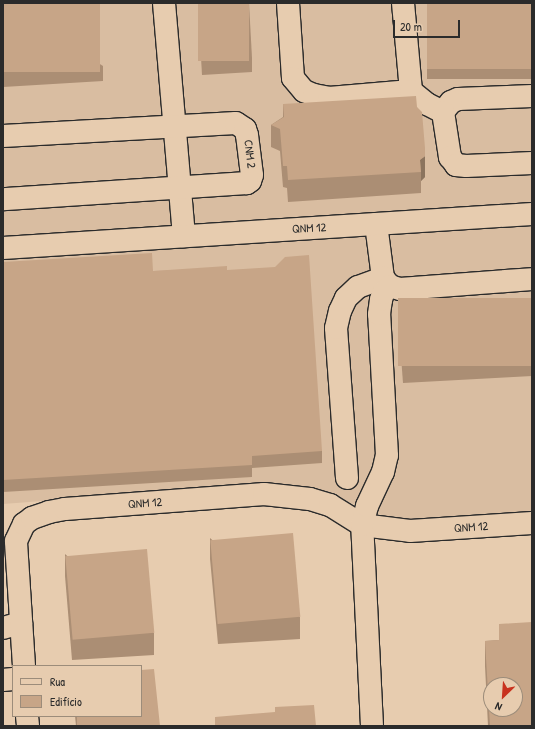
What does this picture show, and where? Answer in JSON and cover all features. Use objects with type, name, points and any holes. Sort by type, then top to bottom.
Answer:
[{"type":"street","points":[[164,3],[184,236]]},
{"type":"street","points":[[288,3],[293,78],[297,85],[304,91],[329,98],[411,91],[427,104],[443,112]]},
{"type":"street","points":[[403,3],[411,91]]},
{"type":"street","points":[[532,96],[458,99],[451,102],[443,112],[450,157],[456,164],[466,166],[532,163]]},
{"type":"street","name":"CNM 2","points":[[3,136],[236,124],[242,126],[248,134],[252,175],[250,181],[247,183],[3,199]]},
{"type":"street","name":"QNM 12","points":[[3,248],[532,214]]},
{"type":"street","points":[[372,726],[362,525],[367,506],[383,472],[387,455],[379,314],[381,300],[387,282],[376,224]]},
{"type":"street","points":[[347,478],[336,328],[340,311],[346,298],[358,287],[387,282],[400,289],[532,279]]},
{"type":"street","name":"QNM 12","points":[[24,665],[12,625],[16,541],[24,524],[32,518],[49,512],[73,508],[264,494],[310,499],[330,505],[362,525],[410,531],[532,523]]},
{"type":"shaded area","points":[[3,3],[532,3],[532,511],[409,520],[389,518],[323,492],[265,484],[3,504]]},
{"type":"building","points":[[3,3],[100,3],[100,72],[3,72]]},
{"type":"building","points":[[198,3],[249,3],[249,61],[198,61]]},
{"type":"building","points":[[427,3],[532,3],[532,69],[427,69]]},
{"type":"building","points":[[416,96],[417,107],[422,112],[425,148],[425,156],[420,160],[421,172],[288,180],[287,166],[283,166],[280,129],[271,125],[284,117],[283,104]]},
{"type":"building","points":[[152,253],[153,271],[227,266],[227,270],[275,267],[285,257],[309,255],[322,451],[252,456],[252,465],[3,480],[3,262]]},
{"type":"building","points":[[398,298],[532,298],[532,366],[398,366]]},
{"type":"building","points":[[293,533],[300,617],[218,624],[210,540]]},
{"type":"building","points":[[147,549],[154,633],[73,640],[65,556]]},
{"type":"building","points":[[532,622],[532,725],[490,726],[489,717],[523,717],[523,677],[487,677],[485,641],[499,640],[499,624]]},
{"type":"building","points":[[154,669],[160,726],[77,726],[77,717],[142,717],[142,670]]},
{"type":"building","points":[[314,705],[316,726],[215,726],[215,717],[275,712],[275,707]]}]
